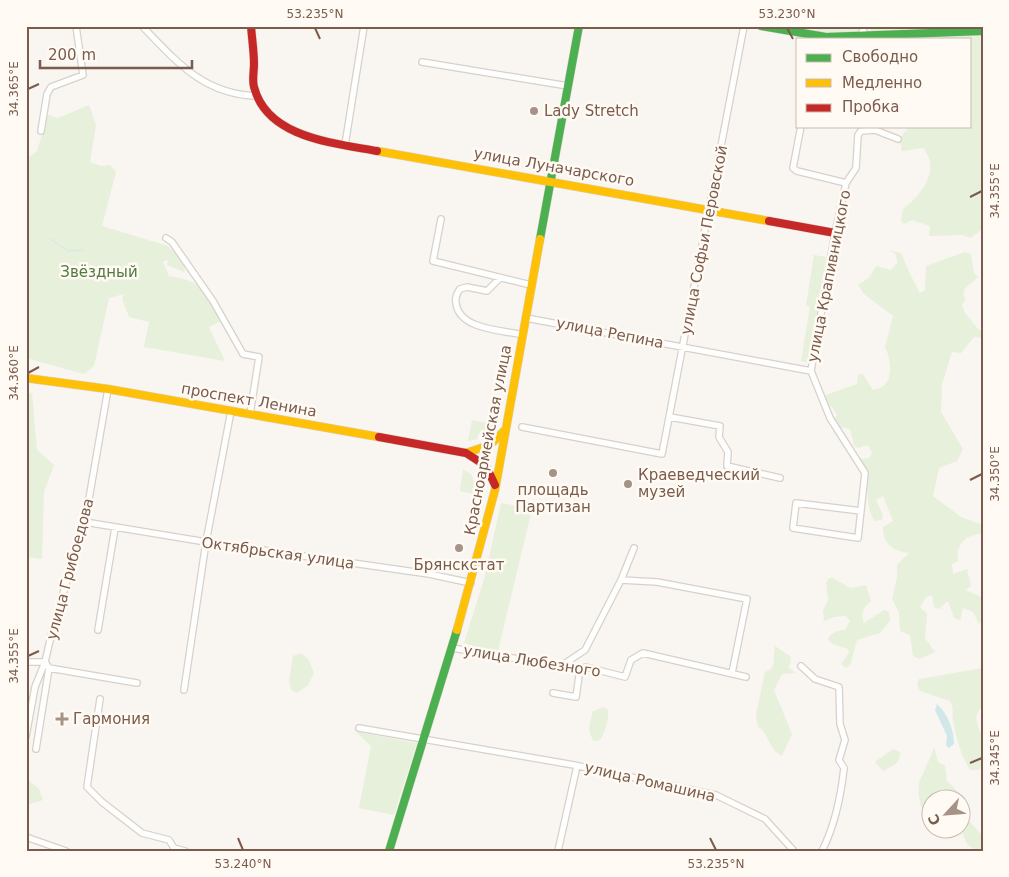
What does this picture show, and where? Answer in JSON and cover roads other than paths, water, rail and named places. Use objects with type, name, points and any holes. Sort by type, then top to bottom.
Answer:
[{"type":"main road","points":[[251,26],[254,60],[253,86],[256,96]]},
{"type":"main road","name":"Красноармейская улица","points":[[389,851],[452,648],[495,490],[579,26]]},
{"type":"main road","points":[[760,26],[801,30],[826,37],[983,31]]},
{"type":"main road","name":"улица Луначарского","points":[[256,96],[258,103],[271,118],[294,132],[345,144],[835,233]]},
{"type":"main road","name":"проспект Ленина","points":[[26,378],[108,389],[466,453]]},
{"type":"main road","points":[[466,453],[490,445],[506,428]]},
{"type":"main road","points":[[466,453],[486,466],[494,479],[495,490]]},
{"type":"street","points":[[41,131],[47,94],[51,87],[83,75],[76,26]]},
{"type":"street","points":[[142,26],[178,63],[207,85],[235,95],[256,96]]},
{"type":"street","points":[[345,144],[364,26]]},
{"type":"street","name":"улица Софьи Перовской","points":[[522,427],[662,454],[711,209],[744,26]]},
{"type":"street","points":[[860,37],[865,26]]},
{"type":"street","points":[[422,62],[568,86]]},
{"type":"street","points":[[801,128],[793,168],[797,171],[846,182]]},
{"type":"street","name":"улица Крапивницкого","points":[[861,511],[796,502],[793,528],[858,538],[861,511],[865,473],[830,418],[811,371],[835,233],[846,182],[856,168],[859,132],[875,130],[898,139]]},
{"type":"street","points":[[441,219],[433,261],[532,285]]},
{"type":"street","points":[[166,238],[176,248],[218,308],[243,354],[259,357],[250,414]]},
{"type":"street","points":[[499,279],[487,291],[467,287],[460,289],[456,297],[457,309],[464,318],[473,323],[523,335]]},
{"type":"street","name":"улица Репина","points":[[526,318],[811,371]]},
{"type":"street","name":"улица Грибоедова","points":[[26,736],[35,686],[45,662],[54,623],[85,522],[108,389]]},
{"type":"street","points":[[184,690],[206,542],[231,411]]},
{"type":"street","points":[[670,417],[720,426],[719,437],[728,452],[727,466],[780,478]]},
{"type":"street","name":"Октябрьская улица","points":[[85,522],[206,542],[429,574],[471,583]]},
{"type":"street","points":[[98,630],[115,528]]},
{"type":"street","points":[[560,666],[585,650],[622,580],[634,548]]},
{"type":"street","points":[[622,580],[657,582],[746,599],[732,673]]},
{"type":"street","name":"улица Любезного","points":[[452,648],[580,669],[586,667],[625,677],[631,660],[643,653],[746,677]]},
{"type":"street","points":[[26,662],[45,662],[49,668],[36,749]]},
{"type":"street","points":[[800,666],[815,679],[839,687],[840,724],[845,740],[839,760],[844,768],[831,834],[822,851]]},
{"type":"street","points":[[49,668],[137,683]]},
{"type":"street","points":[[553,693],[576,697],[580,669]]},
{"type":"street","points":[[100,699],[87,787],[102,802],[142,833],[169,840],[174,849],[185,851]]},
{"type":"street","name":"улица Ромашина","points":[[359,728],[577,766],[716,795],[765,819],[794,851]]},
{"type":"street","name":"улица Ромашина","points":[[558,851],[577,766]]},
{"type":"street","points":[[26,837],[66,851]]},
{"type":"water","points":[[937,704],[944,712],[952,728],[954,744],[949,748],[946,745],[947,736],[935,710]]},
{"type":"waterway","points":[[50,239],[68,251],[82,250]]},
{"type":"place","name":"Lady Stretch","points":[[534,111]]},
{"type":"place","name":"площадь Партизан","points":[[553,473]]},
{"type":"place","name":"Краеведческий музей","points":[[628,484]]},
{"type":"place","name":"Брянскстат","points":[[459,548]]},
{"type":"place","name":"Гармония","points":[[62,719]]},
{"type":"park label","name":"Звёздный","points":[[99,272]]}]
